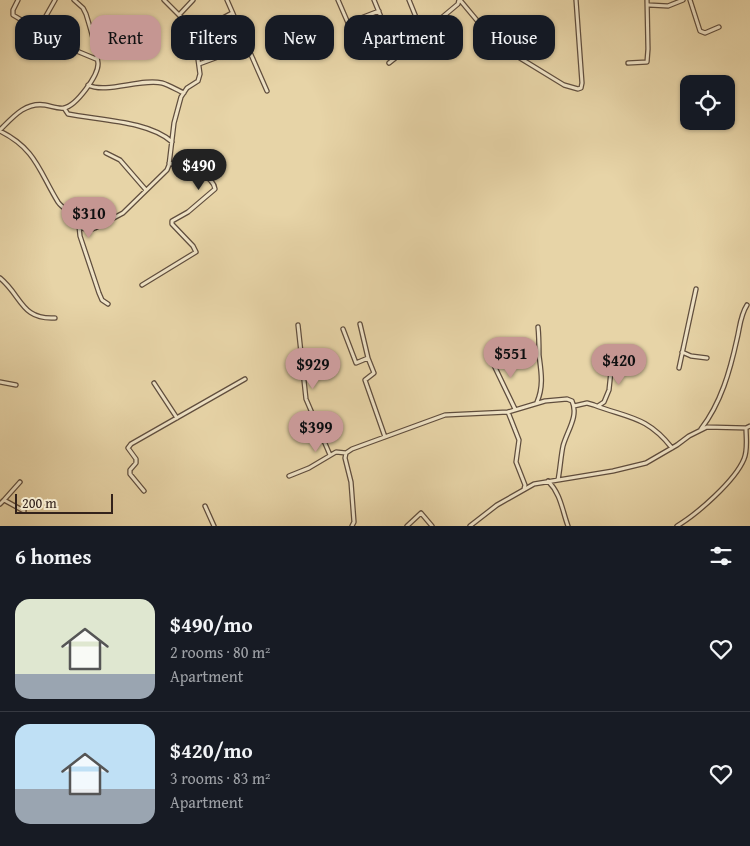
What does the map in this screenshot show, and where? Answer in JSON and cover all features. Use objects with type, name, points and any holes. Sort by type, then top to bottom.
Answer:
[{"type":"street","points":[[15,16],[12,14],[18,0]]},
{"type":"street","points":[[46,15],[55,0]]},
{"type":"street","points":[[74,0],[83,8],[86,14],[90,32]]},
{"type":"street","points":[[164,0],[179,15],[193,0]]},
{"type":"street","points":[[227,0],[232,13],[228,15]]},
{"type":"street","points":[[338,0],[348,22],[379,11]]},
{"type":"street","points":[[374,0],[381,15]]},
{"type":"street","points":[[409,0],[415,15]]},
{"type":"street","points":[[445,15],[460,0],[480,24],[505,49],[564,85],[578,89],[582,86],[576,0]]},
{"type":"street","points":[[628,63],[647,62],[647,0]]},
{"type":"street","points":[[648,5],[668,6],[683,0]]},
{"type":"street","points":[[690,0],[700,31],[705,33],[719,27]]},
{"type":"street","points":[[96,60],[97,69],[88,85],[74,102],[64,108],[41,104],[25,107],[17,112],[0,130],[17,141],[30,153],[59,204],[72,214],[79,226],[80,236],[98,293],[102,300],[108,304]]},
{"type":"street","points":[[79,226],[90,230],[116,218],[167,170],[174,123],[184,93],[187,88],[198,81],[200,74],[198,60]]},
{"type":"street","points":[[199,64],[210,60]]},
{"type":"street","points":[[253,60],[267,90]]},
{"type":"street","points":[[389,63],[393,60]]},
{"type":"street","points":[[88,85],[93,88],[101,88],[141,83],[162,83],[184,93]]},
{"type":"street","points":[[64,108],[68,114],[137,126],[163,135],[172,142]]},
{"type":"street","points":[[106,153],[120,160],[146,190]]},
{"type":"street","points":[[142,285],[196,252],[193,246],[172,224],[172,220],[188,212],[215,189],[212,181],[200,173],[169,163]]},
{"type":"street","points":[[0,278],[33,316],[45,319],[56,318]]},
{"type":"street","points":[[678,368],[696,289]]},
{"type":"street","points":[[700,429],[714,410],[721,394],[737,339],[742,313],[747,305]]},
{"type":"street","points":[[360,324],[374,374],[365,380],[385,437]]},
{"type":"street","points":[[298,325],[306,399],[330,455]]},
{"type":"street","points":[[536,402],[540,394],[542,373],[538,327]]},
{"type":"street","points":[[343,329],[356,363],[368,358]]},
{"type":"street","points":[[597,406],[604,402],[608,394],[616,350]]},
{"type":"street","points":[[682,352],[691,356],[706,358]]},
{"type":"street","points":[[490,357],[514,409]]},
{"type":"street","points":[[144,491],[130,474],[136,459],[128,448],[141,438],[245,379]]},
{"type":"street","points":[[0,382],[16,385]]},
{"type":"street","points":[[154,383],[177,418]]},
{"type":"street","points":[[352,526],[354,522],[352,487],[345,458],[346,454],[352,449],[445,415],[508,412],[536,402],[567,399],[572,401],[574,406],[572,426],[562,447],[563,455],[558,480]]},
{"type":"street","points":[[574,406],[587,403],[633,417],[648,424],[664,437],[672,448]]},
{"type":"street","points":[[508,412],[519,440],[516,462],[526,485],[524,489]]},
{"type":"street","points":[[470,526],[493,508],[534,484],[630,468],[646,463],[700,429],[707,427],[748,427],[748,454],[736,474],[695,515],[678,526]]},
{"type":"street","points":[[289,476],[309,468],[330,455],[338,452],[346,454]]},
{"type":"street","points":[[548,481],[554,487],[560,499],[568,526]]},
{"type":"street","points":[[0,504],[20,482]]},
{"type":"street","points":[[4,500],[24,512]]},
{"type":"street","points":[[206,506],[214,526]]},
{"type":"street","points":[[407,526],[421,513],[432,526]]}]
